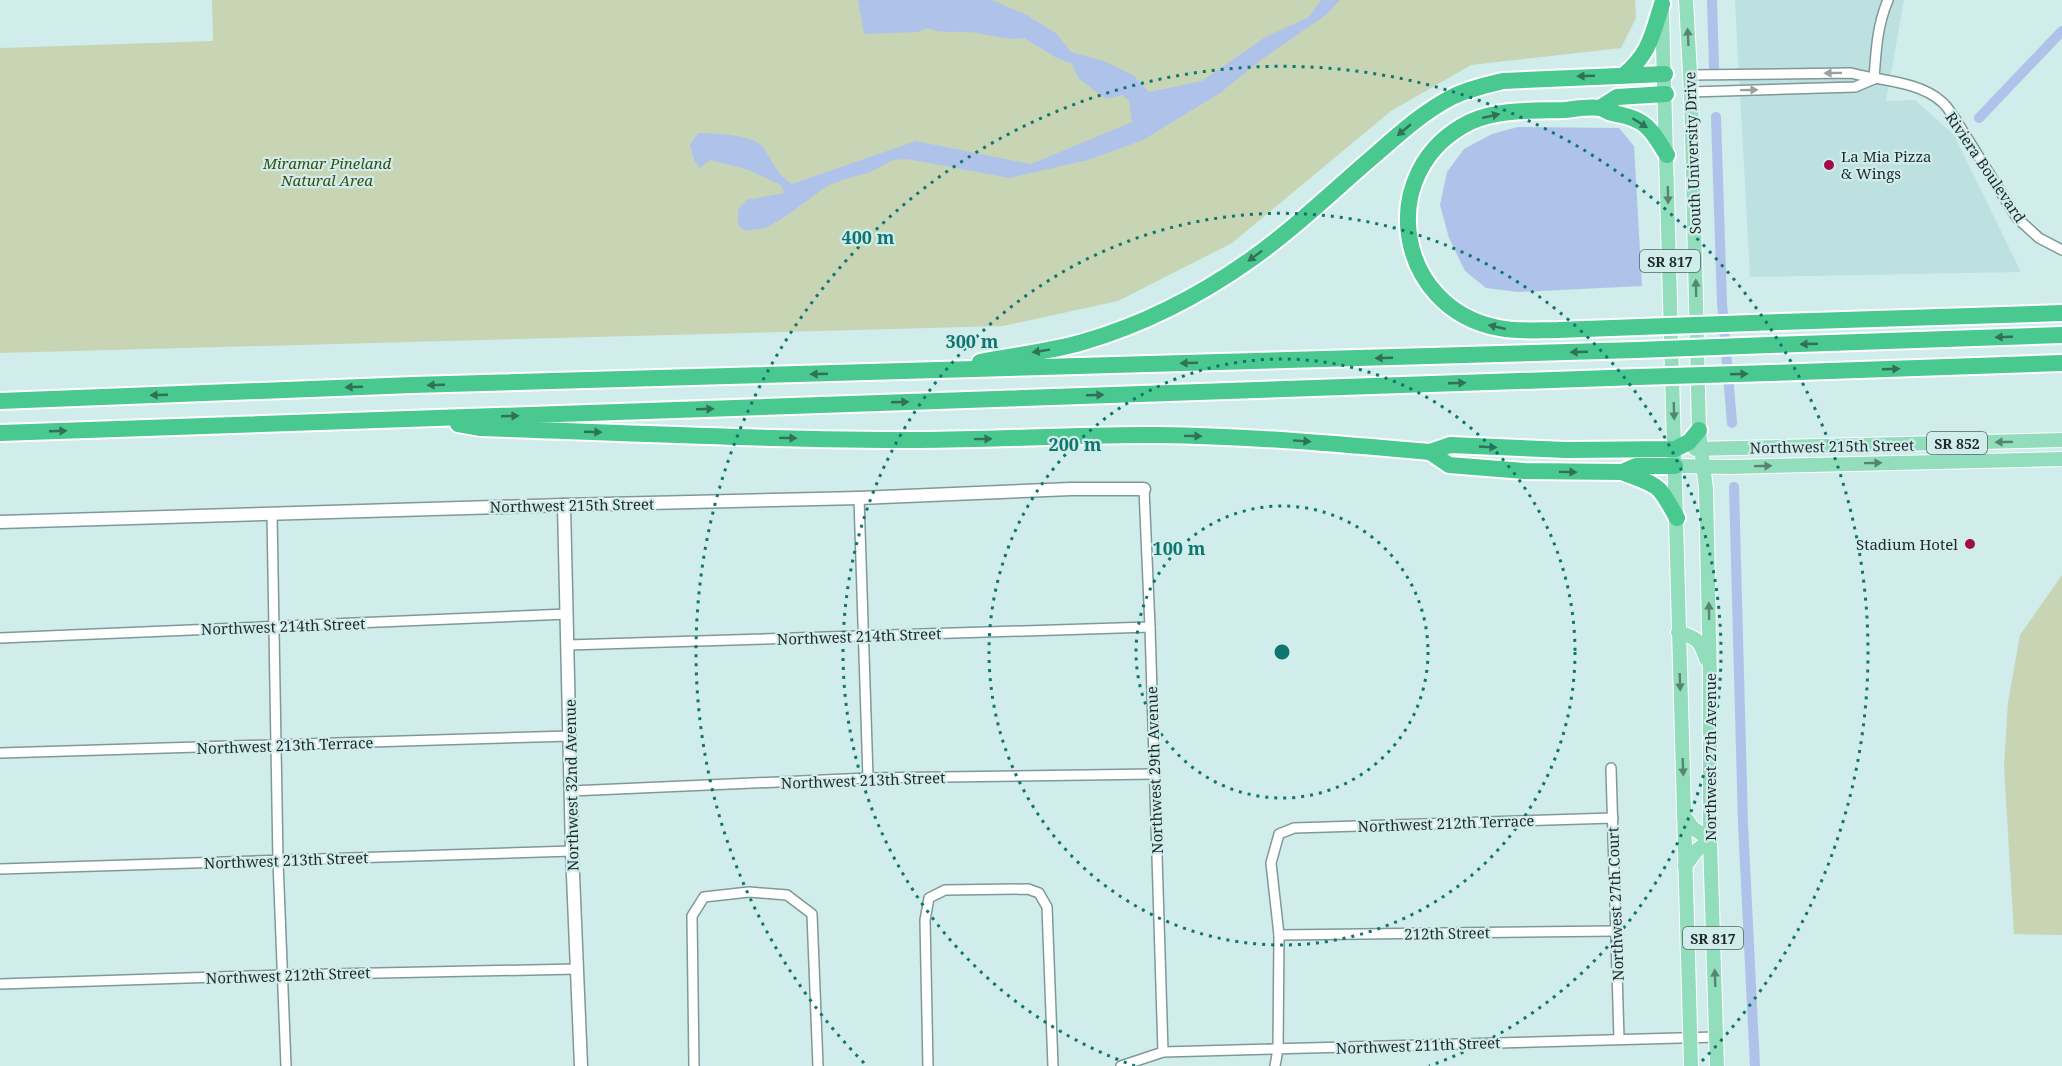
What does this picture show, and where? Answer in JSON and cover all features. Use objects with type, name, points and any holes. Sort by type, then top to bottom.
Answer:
[{"type":"highway","points":[[1623,75],[1638,63],[1644,54],[1662,2]]},
{"type":"highway","points":[[941,371],[1082,342],[1120,330],[1165,310],[1221,280],[1289,230],[1423,114],[1453,96],[1483,85],[1503,81],[1665,74]]},
{"type":"highway","points":[[1600,108],[1617,97],[1666,94]]},
{"type":"highway","points":[[1667,155],[1648,128],[1640,121],[1600,108],[1504,113],[1471,122],[1456,131],[1429,154],[1411,189],[1407,214],[1409,240],[1420,271],[1438,297],[1465,317],[1498,328],[1528,330],[2062,313]]},
{"type":"highway","points":[[0,401],[412,385],[1637,350],[2062,335]]},
{"type":"highway","points":[[0,433],[2062,363]]},
{"type":"highway","points":[[431,418],[480,428],[703,436],[920,440],[1160,435],[1304,441],[1430,452],[1450,445],[1675,457]]},
{"type":"highway","points":[[1623,472],[1636,466],[1675,457],[1700,430]]},
{"type":"highway","points":[[1430,452],[1449,465],[1457,466],[1524,471],[1623,472],[1657,486],[1677,518]]},
{"type":"main road","name":"South University Drive","points":[[1686,0],[1702,449]]},
{"type":"main road","name":"South University Drive","points":[[1662,2],[1675,457]]},
{"type":"main road","points":[[1665,74],[1690,75]]},
{"type":"main road","points":[[1666,94],[1691,92]]},
{"type":"main road","name":"Northwest 215th Street","points":[[1675,457],[1702,449],[2062,440]]},
{"type":"main road","name":"Northwest 27th Avenue","points":[[1702,449],[1710,669],[1710,840],[1717,1066]]},
{"type":"main road","name":"Northwest 215th Street","points":[[1675,457],[1704,466],[2062,459]]},
{"type":"main road","name":"Northwest 27th Avenue","points":[[1675,457],[1691,1066]]},
{"type":"main road","points":[[1678,632],[1694,637],[1701,644],[1710,669]]},
{"type":"main road","points":[[1684,816],[1693,828],[1710,840],[1690,858],[1685,866]]},
{"type":"street","points":[[1874,79],[1880,18],[1888,0]]},
{"type":"street","name":"Riviera Boulevard","points":[[1690,75],[1851,73],[1902,83],[1924,91],[1942,102],[1954,117],[2017,218],[2039,238],[2062,250]]},
{"type":"street","name":"Riviera Boulevard","points":[[1691,92],[1855,87],[1874,79]]},
{"type":"street","name":"Northwest 215th Street","points":[[0,522],[859,498],[1071,489],[1144,489]]},
{"type":"street","name":"Northwest 29th Avenue","points":[[1144,489],[1164,1052]]},
{"type":"street","points":[[859,498],[868,778]]},
{"type":"street","name":"Northwest 32nd Avenue","points":[[564,505],[572,850],[581,1066]]},
{"type":"street","points":[[272,514],[276,745],[286,1066]]},
{"type":"street","name":"Northwest 214th Street","points":[[0,638],[567,614]]},
{"type":"street","name":"Northwest 214th Street","points":[[568,645],[1150,627]]},
{"type":"street","name":"Northwest 213th Terrace","points":[[0,753],[570,736]]},
{"type":"street","name":"Northwest 27th Court","points":[[1611,768],[1619,1040]]},
{"type":"street","name":"Northwest 213th Street","points":[[571,791],[868,778],[1154,774]]},
{"type":"street","name":"Northwest 212th Terrace","points":[[1279,934],[1271,863],[1280,834],[1294,828],[1613,818]]},
{"type":"street","name":"Northwest 213th Street","points":[[0,869],[572,850]]},
{"type":"street","points":[[928,1066],[925,920],[929,898],[945,890],[1028,889],[1039,893],[1047,906],[1053,1066]]},
{"type":"street","points":[[694,1066],[692,916],[704,897],[749,892],[787,895],[812,914],[818,1066]]},
{"type":"street","name":"212th Street","points":[[1279,934],[1616,931]]},
{"type":"street","points":[[1275,1066],[1278,1049],[1279,934]]},
{"type":"street","name":"Northwest 212th Street","points":[[0,984],[577,969]]},
{"type":"street","name":"Northwest 211th Street","points":[[1121,1066],[1164,1052],[1716,1037]]},
{"type":"shaded area","points":[[1735,0],[1904,0],[1886,101],[1915,100],[1954,135],[2021,272],[1750,277]]},
{"type":"green space","name":"Miramar Pineland Natural Area","points":[[212,0],[1635,0],[1636,18],[1621,48],[1471,65],[1391,111],[1232,243],[1118,301],[1003,326],[0,353],[0,48],[213,41]]},
{"type":"green space","points":[[2062,575],[2062,935],[2014,934],[2004,766],[2008,702],[2020,635]]},
{"type":"water","points":[[858,0],[992,0],[1027,15],[1057,34],[1071,52],[1104,61],[1133,75],[1149,92],[1202,81],[1267,36],[1309,17],[1321,0],[1340,0],[1326,15],[1261,60],[1220,93],[1143,140],[1088,160],[1010,178],[907,159],[893,160],[868,173],[827,186],[766,228],[745,231],[738,225],[738,210],[746,200],[784,193],[781,185],[746,169],[710,160],[700,168],[694,160],[690,145],[698,133],[733,136],[759,143],[778,172],[792,184],[916,141],[1031,164],[1132,122],[1129,100],[1122,95],[1106,99],[1079,79],[1072,64],[1055,57],[1024,38],[943,32],[928,28],[918,32],[864,34]]},
{"type":"water","points":[[1518,127],[1619,128],[1634,146],[1642,286],[1518,292],[1486,288],[1465,271],[1449,238],[1440,205],[1447,172],[1464,149],[1492,134]]},
{"type":"waterway","points":[[1712,0],[1714,67]]},
{"type":"waterway","points":[[1979,118],[2062,31]]},
{"type":"waterway","points":[[1716,117],[1722,303],[1732,423]]},
{"type":"waterway","points":[[1734,487],[1743,824],[1755,1066]]},
{"type":"place","name":"La Mia Pizza & Wings","points":[[1829,165]]},
{"type":"place","name":"Stadium Hotel","points":[[1970,544]]}]
